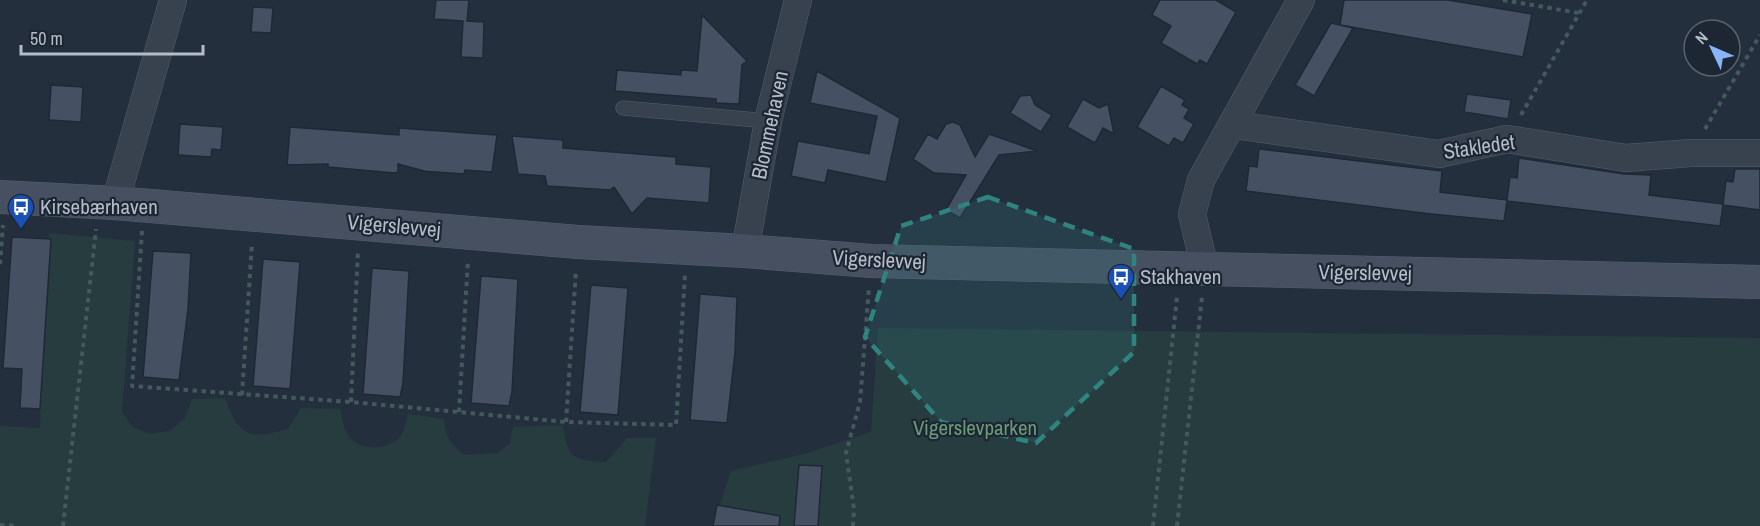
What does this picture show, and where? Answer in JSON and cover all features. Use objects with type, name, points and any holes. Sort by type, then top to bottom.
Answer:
[{"type":"street","points":[[119,204],[173,0]]},
{"type":"street","name":"Blommehaven","points":[[745,251],[768,121],[798,0]]},
{"type":"street","points":[[1192,269],[1192,214],[1201,180],[1233,124],[1294,3]]},
{"type":"street","name":"Stakledet","points":[[1233,124],[1439,154],[1507,139],[1626,158],[1691,153],[1760,153]]},
{"type":"street","name":"Vigerslevvej","points":[[2,197],[254,213],[578,242],[872,261],[1760,282]]},
{"type":"lane","points":[[623,108],[768,121]]},
{"type":"path","points":[[1503,0],[1579,13]]},
{"type":"path","points":[[1507,139],[1587,0]]},
{"type":"path","points":[[1691,153],[1760,35]]},
{"type":"path","points":[[0,264],[2,197]]},
{"type":"path","points":[[119,204],[132,386],[351,402],[566,422],[676,426],[686,248]]},
{"type":"path","points":[[63,526],[119,204]]},
{"type":"path","points":[[242,395],[254,213]]},
{"type":"path","points":[[351,402],[360,223]]},
{"type":"path","points":[[459,412],[470,233]]},
{"type":"path","points":[[566,422],[578,242]]},
{"type":"path","points":[[853,526],[854,509],[846,453],[860,402],[872,261]]},
{"type":"path","points":[[1153,526],[1192,269]]},
{"type":"path","points":[[1177,526],[1192,269]]},
{"type":"path","points":[[0,525],[17,526]]},
{"type":"highlighted area","points":[[988,197],[1134,249],[1134,352],[1036,443],[941,422],[865,337],[901,226]]},
{"type":"green space","points":[[49,233],[135,241],[122,412],[133,427],[149,434],[170,431],[185,418],[192,399],[225,398],[235,421],[247,432],[255,434],[288,429],[301,408],[340,409],[346,432],[350,438],[356,443],[372,447],[387,445],[400,437],[408,414],[444,419],[450,440],[464,455],[498,453],[510,443],[513,427],[563,425],[567,445],[574,455],[579,459],[606,462],[627,438],[656,438],[645,526],[0,526],[0,426],[40,428]]},
{"type":"green space","name":"Vigerslevparken","points":[[878,328],[1760,338],[1760,526],[713,526],[731,471],[808,453],[871,432]]},
{"type":"building","points":[[436,0],[469,0],[467,21],[484,22],[483,58],[461,57],[463,21],[434,19]]},
{"type":"building","points":[[1160,0],[1216,0],[1236,12],[1207,64],[1200,60],[1197,64],[1161,43],[1171,26],[1152,15]]},
{"type":"building","points":[[1344,0],[1448,0],[1532,14],[1523,57],[1340,25]]},
{"type":"building","points":[[253,7],[273,8],[271,33],[251,32]]},
{"type":"building","points":[[702,15],[747,61],[742,65],[739,104],[716,103],[716,99],[615,91],[617,70],[681,75],[681,70],[697,71]]},
{"type":"building","points":[[1331,23],[1353,28],[1314,96],[1295,85]]},
{"type":"building","points":[[817,71],[900,118],[886,182],[828,170],[825,183],[791,176],[798,141],[869,154],[877,116],[810,103]]},
{"type":"building","points":[[51,85],[83,87],[81,122],[49,120]]},
{"type":"building","points":[[1161,86],[1185,100],[1182,105],[1189,109],[1184,118],[1194,124],[1183,143],[1174,138],[1169,146],[1137,127]]},
{"type":"building","points":[[1467,94],[1511,100],[1508,119],[1464,112]]},
{"type":"building","points":[[1031,95],[1035,105],[1052,115],[1041,132],[1010,113],[1020,96]]},
{"type":"building","points":[[1083,99],[1099,108],[1108,104],[1114,134],[1103,128],[1095,143],[1067,127]]},
{"type":"building","points":[[953,122],[960,125],[975,157],[989,134],[1037,151],[999,155],[960,218],[946,210],[966,175],[934,173],[913,159],[928,134],[937,139],[946,124]]},
{"type":"building","points":[[180,124],[223,127],[221,150],[212,149],[211,157],[178,155]]},
{"type":"building","points":[[290,127],[399,135],[399,128],[497,135],[492,172],[465,170],[464,174],[421,171],[424,171],[398,164],[398,172],[394,173],[328,167],[328,164],[287,165]]},
{"type":"building","points":[[512,136],[563,140],[563,148],[676,157],[676,164],[711,167],[709,203],[647,198],[632,214],[614,187],[610,190],[547,186],[545,176],[518,174]]},
{"type":"building","points":[[1259,149],[1442,171],[1440,192],[1507,200],[1510,177],[1517,178],[1519,158],[1624,174],[1651,175],[1649,195],[1723,204],[1726,181],[1733,182],[1735,169],[1760,169],[1760,210],[1723,205],[1720,226],[1507,201],[1504,221],[1246,191],[1249,166],[1257,167]]},
{"type":"building","points":[[12,237],[51,239],[40,409],[20,408],[22,369],[3,368]]},
{"type":"building","points":[[153,251],[191,253],[188,309],[179,380],[143,377]]},
{"type":"building","points":[[263,259],[300,262],[290,389],[253,386]]},
{"type":"building","points":[[372,268],[409,271],[403,383],[400,397],[363,394]]},
{"type":"building","points":[[481,276],[518,279],[512,392],[509,406],[471,403]]},
{"type":"building","points":[[591,285],[628,288],[618,415],[580,412]]},
{"type":"building","points":[[700,294],[737,297],[735,352],[727,423],[690,420]]},
{"type":"building","points":[[799,465],[822,466],[818,526],[794,526]]},
{"type":"building","points":[[717,505],[780,516],[779,526],[713,526]]},
{"type":"place","name":"Kirsebærhaven","points":[[21,230]]},
{"type":"place","name":"Stakhaven","points":[[1121,300]]}]
